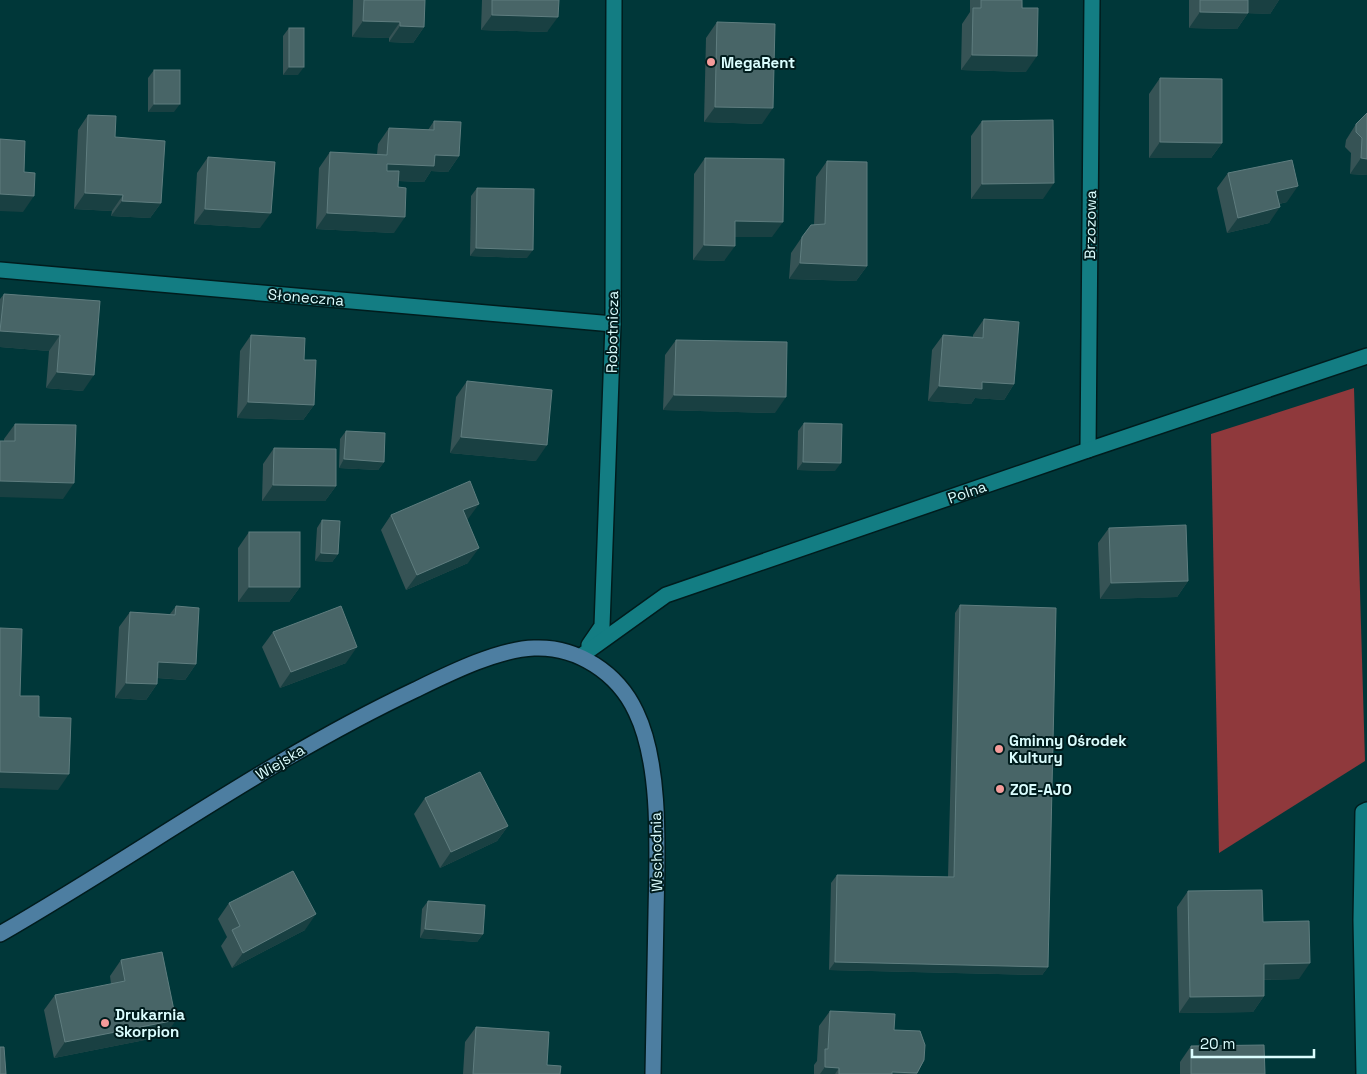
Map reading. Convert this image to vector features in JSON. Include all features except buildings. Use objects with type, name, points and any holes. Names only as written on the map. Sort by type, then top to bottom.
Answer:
[{"type":"street","name":"Robotnicza","points":[[581,656],[602,626],[613,324],[614,0]]},
{"type":"street","name":"Brzozowa","points":[[1088,450],[1092,0]]},
{"type":"street","name":"Słoneczna","points":[[0,270],[613,324]]},
{"type":"street","name":"Polna","points":[[581,656],[666,595],[1367,356]]},
{"type":"street","name":"Wiejska","points":[[0,934],[63,898],[273,766],[331,732],[408,693],[487,658],[502,654],[533,648],[566,651],[581,656]]},
{"type":"street","name":"Wschodnia","points":[[581,656],[594,664],[622,690],[637,713],[649,751],[654,787],[656,838],[653,1074]]},
{"type":"street","points":[[1364,1074],[1361,911],[1363,812],[1367,810]]},
{"type":"shaded area","points":[[1354,388],[1365,761],[1219,853],[1211,434]]},
{"type":"place","name":"MegaRent","points":[[711,62]]},
{"type":"place","name":"Gminny Ośrodek Kultury","points":[[999,749]]},
{"type":"place","name":"ZOE-AJO","points":[[1000,789]]},
{"type":"place","name":"Drukarnia Skorpion","points":[[105,1023]]}]
